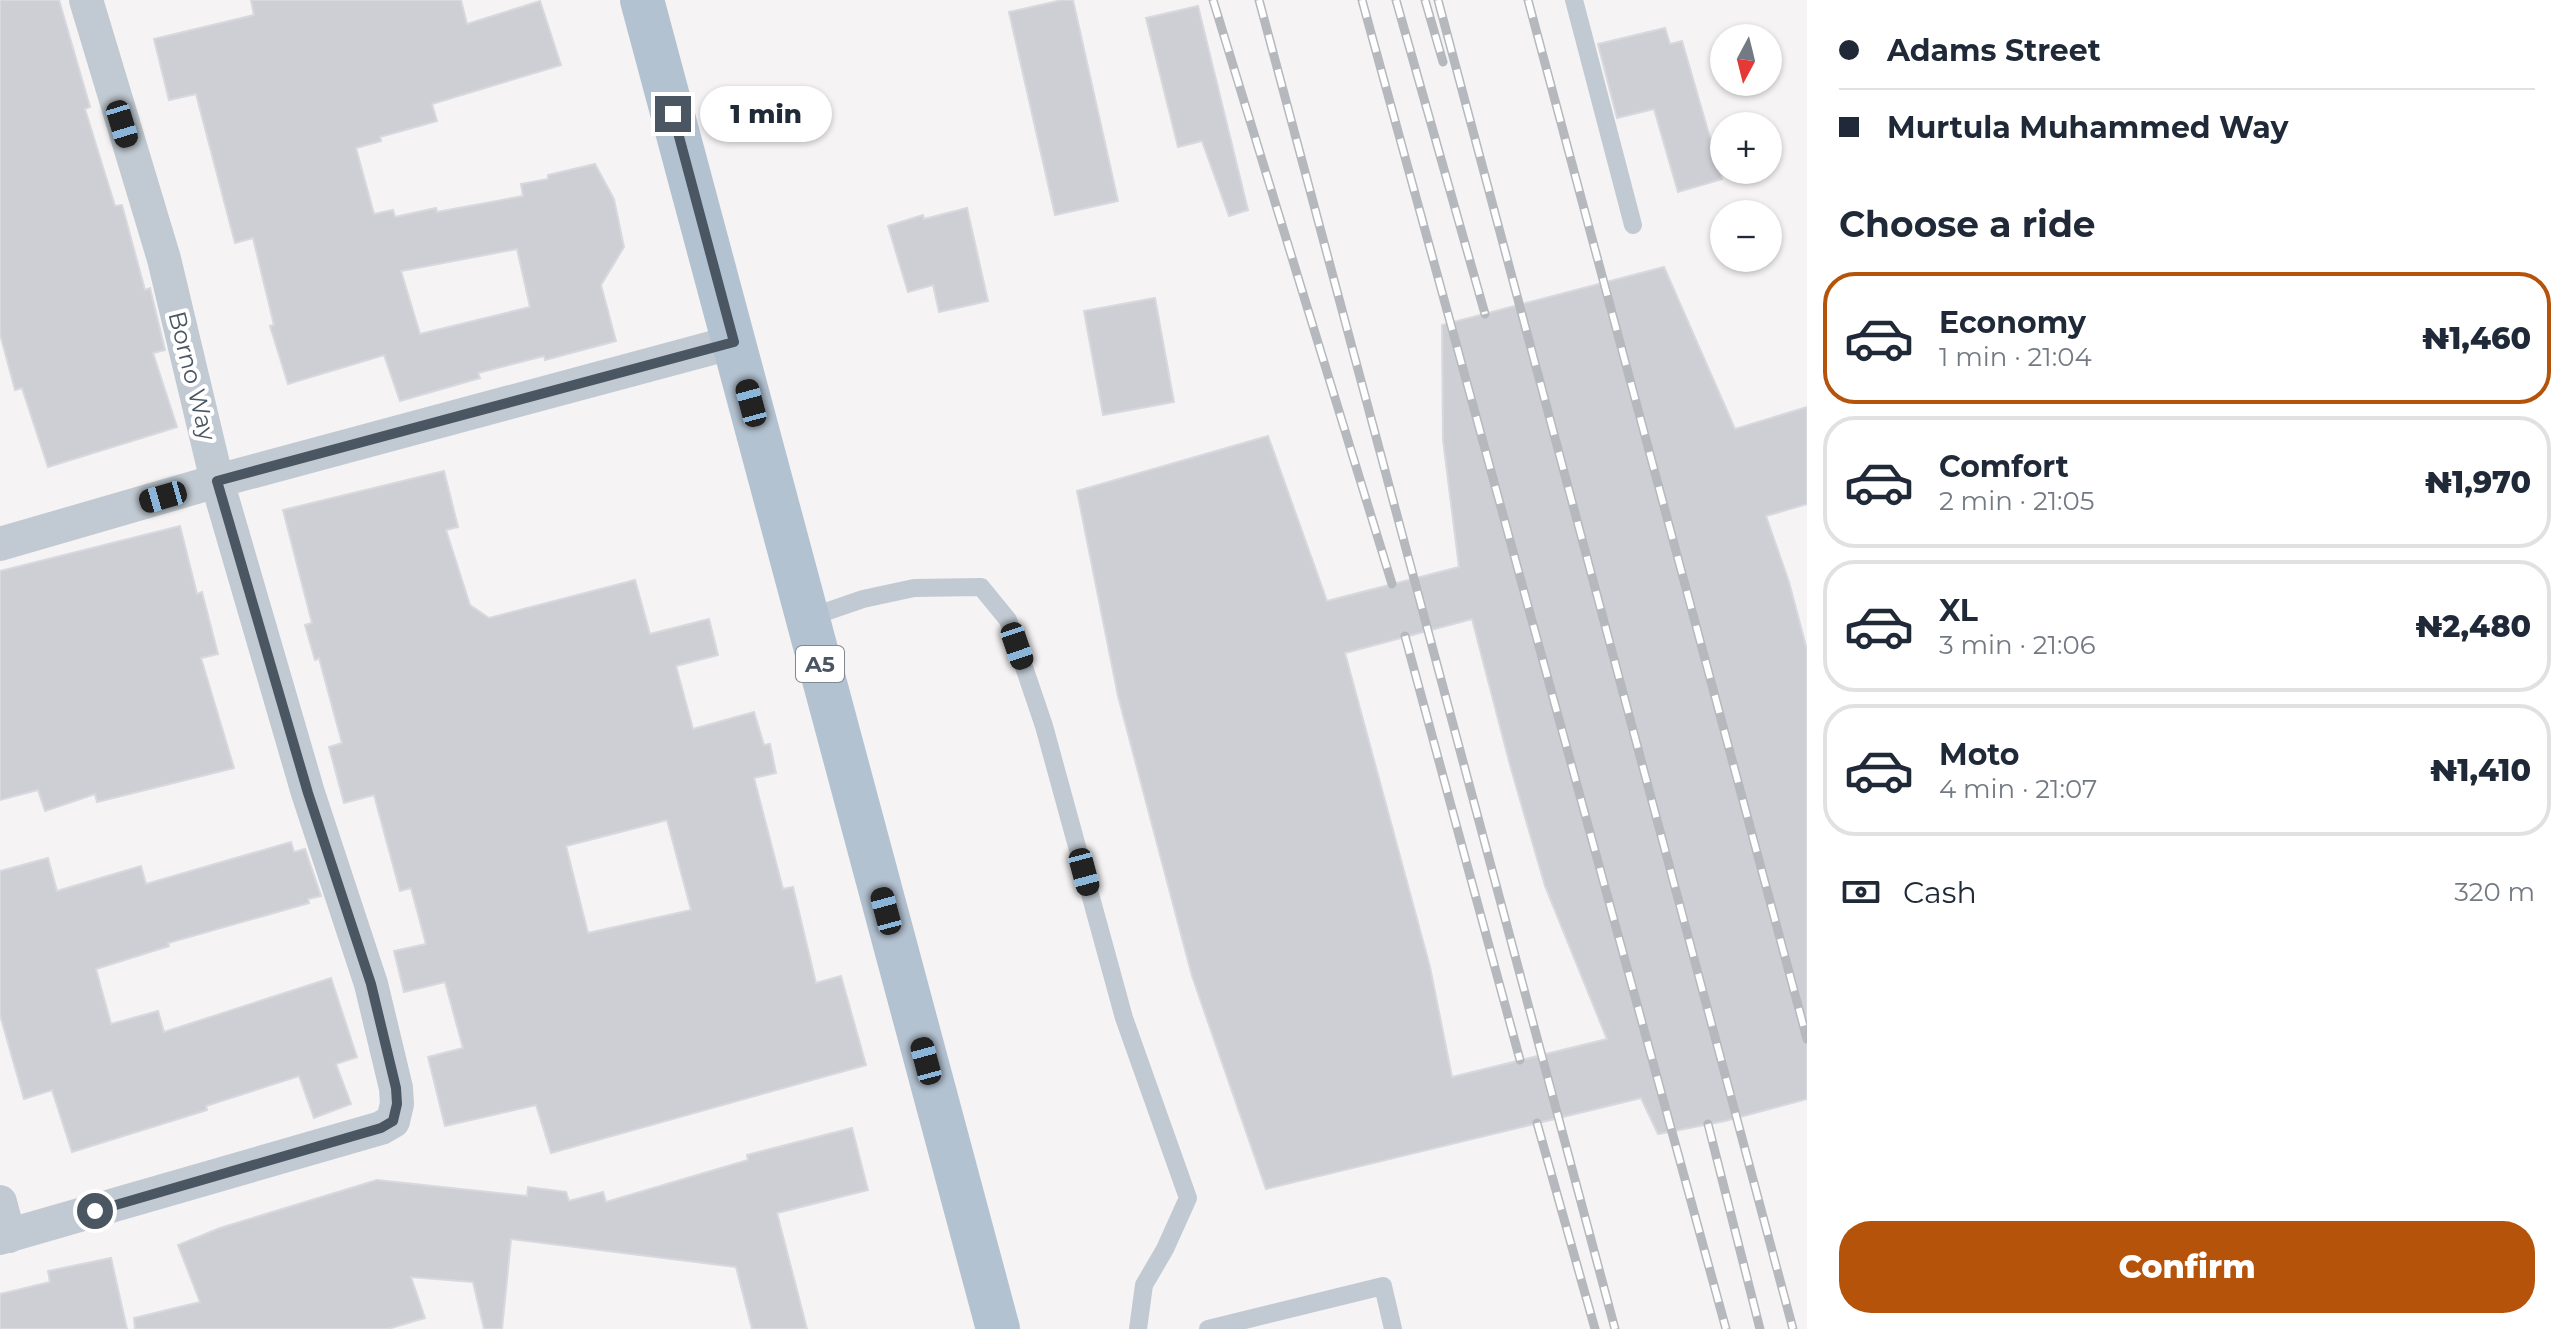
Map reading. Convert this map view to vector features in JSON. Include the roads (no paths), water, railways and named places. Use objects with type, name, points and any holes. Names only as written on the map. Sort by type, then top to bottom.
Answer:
[{"type":"main road","name":"A5","points":[[642,0],[998,1329]]},
{"type":"street","name":"Borno Way","points":[[4,1237],[381,1128],[393,1121],[397,1104],[396,1088],[371,984],[308,793],[217,481],[164,259],[86,0]]},
{"type":"street","points":[[0,544],[217,481],[734,342]]},
{"type":"street","points":[[0,1202],[4,1237]]},
{"type":"lane","points":[[1574,0],[1633,225]]},
{"type":"lane","points":[[808,618],[863,599],[914,588],[981,587],[1008,620],[1044,726],[1124,1018],[1188,1198],[1165,1249],[1144,1285],[1138,1329]]},
{"type":"lane","points":[[1208,1329],[1383,1286],[1393,1329]]},
{"type":"railway","points":[[1213,0],[1392,584]]},
{"type":"railway","points":[[1259,0],[1615,1329]]},
{"type":"railway","points":[[1362,0],[1726,1329]]},
{"type":"railway","points":[[1396,0],[1485,314]]},
{"type":"railway","points":[[1425,0],[1443,62]]},
{"type":"railway","points":[[1438,0],[1793,1329]]},
{"type":"railway","points":[[1528,0],[1807,1039]]},
{"type":"railway","points":[[1405,636],[1520,1060]]},
{"type":"railway","points":[[1537,1123],[1595,1329]]},
{"type":"railway","points":[[1708,1124],[1760,1329]]}]
